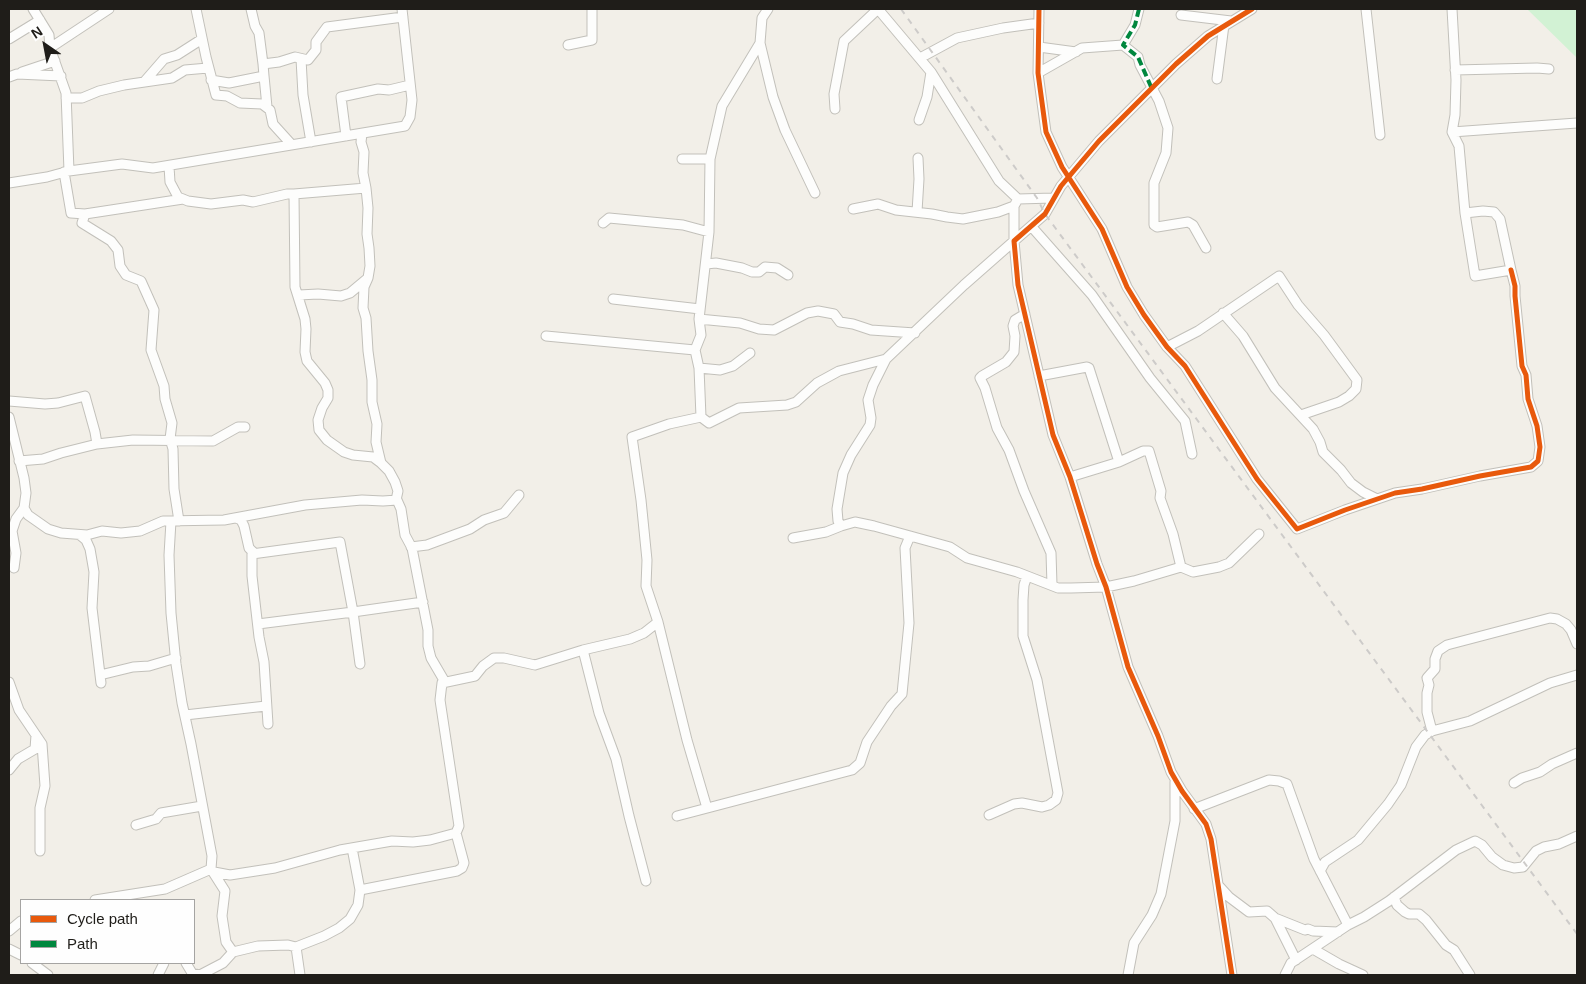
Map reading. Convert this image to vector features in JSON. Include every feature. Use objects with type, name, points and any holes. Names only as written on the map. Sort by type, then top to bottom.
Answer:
[{"type":"street","points":[[33,9],[49,35],[50,48],[61,76],[66,98],[67,171],[71,213],[85,214],[183,199]]},
{"type":"street","points":[[50,48],[109,9]]},
{"type":"street","points":[[196,9],[208,68],[216,95],[226,96],[240,103],[262,104],[267,107],[270,110],[273,124],[292,146]]},
{"type":"street","points":[[251,9],[255,26],[259,33],[267,107]]},
{"type":"street","points":[[568,45],[592,40],[592,9]]},
{"type":"street","points":[[768,9],[762,18],[760,43],[773,97],[785,130],[815,193]]},
{"type":"street","points":[[835,109],[834,94],[844,41],[878,9],[931,72],[999,181],[1016,203],[1014,241],[1016,272],[1053,435],[1070,477],[1106,587],[1128,667],[1175,780],[1206,824],[1211,839],[1232,975]]},
{"type":"street","points":[[1038,9],[1038,73],[1046,132],[1062,167],[1102,228],[1127,287],[1144,314],[1168,347],[1185,366],[1257,479],[1297,529],[1395,493],[1531,467],[1538,461],[1540,447],[1538,426],[1528,399],[1526,376],[1522,366],[1515,296],[1516,286],[1510,270],[1500,219],[1494,212],[1465,213]]},
{"type":"street","points":[[1123,44],[1135,25],[1139,9]]},
{"type":"street","points":[[841,526],[838,521],[837,509],[842,473],[870,425],[871,418],[868,400],[873,385],[886,360],[964,285],[1038,218],[1045,214],[1053,198],[1068,177],[1119,120],[1190,51],[1228,23],[1252,9]]},
{"type":"street","points":[[1366,9],[1380,135]]},
{"type":"street","points":[[1452,9],[1455,70],[1455,115],[1452,132],[1460,146],[1465,213],[1476,276],[1510,270]]},
{"type":"street","points":[[9,183],[67,171],[122,164],[153,168],[292,146],[405,126],[410,117],[412,100],[402,13],[327,27],[316,42],[316,50],[308,60],[295,57],[263,64]]},
{"type":"street","points":[[1181,15],[1228,23]]},
{"type":"street","points":[[9,39],[40,20]]},
{"type":"street","points":[[920,58],[957,38],[1003,28],[1039,23]]},
{"type":"street","points":[[1217,79],[1228,23]]},
{"type":"street","points":[[144,82],[164,59],[177,55],[202,39]]},
{"type":"street","points":[[701,417],[699,368],[695,350],[701,335],[699,319],[709,232],[710,159],[722,106],[760,43]]},
{"type":"street","points":[[1038,73],[1082,48],[1123,44],[1138,57],[1159,101],[1168,128],[1166,153],[1154,183],[1154,225],[1157,227],[1188,222],[1193,225],[1206,248]]},
{"type":"street","points":[[1039,47],[1076,52]]},
{"type":"street","points":[[300,59],[310,142]]},
{"type":"street","points":[[13,76],[56,61]]},
{"type":"street","points":[[66,98],[82,98],[99,91],[172,78],[184,70],[208,68]]},
{"type":"street","points":[[1455,70],[1549,69]]},
{"type":"street","points":[[919,120],[927,97],[931,72]]},
{"type":"street","points":[[13,76],[61,76]]},
{"type":"street","points":[[211,80],[229,83],[264,76]]},
{"type":"street","points":[[346,136],[341,96],[378,89],[389,90],[410,85]]},
{"type":"street","points":[[1452,132],[1577,123]]},
{"type":"street","points":[[362,134],[369,248],[368,278],[364,287],[363,308],[366,318],[372,380],[372,402],[378,424],[376,442],[382,463]]},
{"type":"street","points":[[917,212],[918,158]]},
{"type":"street","points":[[682,159],[710,159]]},
{"type":"street","points":[[169,166],[170,182],[178,196],[195,203],[211,204],[243,200],[253,202],[287,194],[366,188]]},
{"type":"street","points":[[294,194],[295,287],[299,295],[306,329],[305,352],[312,369],[326,383],[328,390],[328,398],[318,420],[319,430],[327,440],[344,452],[373,457],[382,463],[389,472],[398,491],[396,500],[401,509],[405,535],[411,547],[423,602],[431,658],[445,682]]},
{"type":"street","points":[[853,209],[878,204],[896,210],[963,218],[998,212],[1016,203],[1053,198]]},
{"type":"street","points":[[85,214],[82,223],[112,241],[118,250],[120,266],[126,275],[141,281],[154,310],[151,350],[164,386],[165,399],[170,410],[172,423],[170,439],[173,449],[175,521],[169,555],[171,613],[176,658],[212,856],[212,871],[224,891],[222,916],[226,942],[233,952]]},
{"type":"street","points":[[603,223],[609,218],[684,225],[709,232]]},
{"type":"street","points":[[1031,226],[1092,295],[1150,378],[1185,421],[1192,454]]},
{"type":"street","points":[[706,264],[716,263],[752,272],[759,272],[765,268],[777,268],[788,275]]},
{"type":"street","points":[[1168,347],[1198,331],[1279,276],[1298,305],[1324,335],[1357,380],[1356,389],[1350,396],[1339,402],[1301,415]]},
{"type":"street","points":[[299,295],[340,296],[350,293],[368,278]]},
{"type":"street","points":[[613,299],[700,310]]},
{"type":"street","points":[[699,319],[740,323],[759,329],[774,330],[807,312],[818,311],[834,314],[840,322],[871,330],[915,333]]},
{"type":"street","points":[[1223,313],[1243,336],[1275,388],[1313,429],[1323,452],[1351,483],[1377,500]]},
{"type":"street","points":[[1025,314],[1015,320],[1013,326],[1015,336],[1014,352],[1006,362],[980,378],[985,388],[997,428],[1009,450],[1024,491],[1051,553],[1052,585]]},
{"type":"street","points":[[546,336],[695,350]]},
{"type":"street","points":[[699,368],[720,370],[733,366],[750,353]]},
{"type":"street","points":[[707,808],[686,740],[658,622],[646,586],[647,560],[632,437],[669,424],[701,417],[709,422],[740,408],[787,405],[796,402],[817,383],[839,370],[886,360]]},
{"type":"street","points":[[1039,376],[1089,368],[1119,462]]},
{"type":"street","points":[[9,401],[45,404],[58,403],[85,396],[97,444]]},
{"type":"street","points":[[9,417],[25,485],[24,508],[28,515],[48,528],[61,533],[87,535],[102,532],[121,533],[140,531],[163,521],[224,520],[304,505],[362,500],[396,500]]},
{"type":"street","points":[[19,461],[43,459],[97,444],[133,440],[213,441],[238,427],[245,428]]},
{"type":"street","points":[[1070,477],[1119,462],[1149,450],[1161,491],[1160,498],[1173,534],[1181,567]]},
{"type":"street","points":[[411,547],[427,544],[470,529],[484,520],[504,513],[519,495]]},
{"type":"street","points":[[14,568],[16,553],[12,531],[16,519],[24,508]]},
{"type":"street","points":[[236,518],[241,520],[249,548],[254,553]]},
{"type":"street","points":[[793,538],[826,532],[855,522],[950,548],[967,558],[1027,576],[1058,588],[1106,587],[1181,567],[1194,572],[1219,567],[1229,563],[1259,534]]},
{"type":"street","points":[[80,535],[86,540],[90,550],[94,572],[92,608],[100,679],[133,667],[150,666],[176,658]]},
{"type":"street","points":[[676,816],[852,770],[860,763],[867,742],[891,706],[902,694],[909,624],[905,548],[910,536]]},
{"type":"street","points":[[254,553],[340,542],[353,612],[360,664]]},
{"type":"street","points":[[254,553],[252,554],[252,576],[264,662],[268,724]]},
{"type":"street","points":[[988,815],[1014,804],[1022,803],[1042,807],[1049,805],[1056,800],[1058,793],[1037,680],[1023,636],[1024,585],[1027,576]]},
{"type":"street","points":[[258,624],[423,602]]},
{"type":"street","points":[[1432,731],[1427,712],[1429,685],[1427,678],[1435,669],[1435,658],[1438,651],[1447,646],[1550,618],[1557,619],[1566,624],[1577,644]]},
{"type":"street","points":[[360,890],[457,871],[462,868],[464,863],[456,833],[459,826],[440,700],[442,683],[475,676],[483,666],[494,658],[535,664],[630,639],[644,633],[658,622]]},
{"type":"street","points":[[583,650],[599,713],[616,759],[628,816],[646,880]]},
{"type":"street","points":[[1320,871],[1325,862],[1358,840],[1388,804],[1401,785],[1416,748],[1425,736],[1432,731],[1470,720],[1550,683],[1577,675]]},
{"type":"street","points":[[9,682],[19,710],[42,744],[45,786],[40,808],[40,852]]},
{"type":"street","points":[[185,715],[266,706]]},
{"type":"street","points":[[9,770],[18,759],[35,749],[36,735]]},
{"type":"street","points":[[1514,783],[1577,753]]},
{"type":"street","points":[[1128,975],[1134,943],[1152,915],[1161,894],[1175,821],[1175,780]]},
{"type":"street","points":[[1194,809],[1269,780],[1279,780],[1287,784],[1314,859],[1348,925]]},
{"type":"street","points":[[136,824],[156,819],[161,813],[202,806]]},
{"type":"street","points":[[101,899],[165,889],[212,871],[230,875],[275,868],[352,848],[392,841],[413,842],[430,840],[456,833]]},
{"type":"street","points":[[1285,975],[1291,963],[1394,897],[1435,864],[1456,850],[1475,841],[1482,845],[1492,857],[1503,865],[1514,868],[1523,867],[1536,851],[1577,836]]},
{"type":"street","points":[[187,964],[192,973],[200,975],[223,963],[233,952],[258,946],[296,947],[324,936],[338,928],[350,919],[358,905],[360,890],[352,848]]},
{"type":"street","points":[[1219,886],[1229,897],[1249,912],[1267,911],[1275,918],[1289,942],[1296,960]]},
{"type":"street","points":[[1394,897],[1397,905],[1405,912],[1419,914],[1426,920],[1446,945],[1454,950],[1470,975]]},
{"type":"street","points":[[1275,918],[1305,930],[1338,932]]},
{"type":"street","points":[[9,931],[20,922]]},
{"type":"street","points":[[296,947],[300,975]]},
{"type":"street","points":[[1313,949],[1363,975]]},
{"type":"street","points":[[33,964],[48,975]]},
{"type":"green space","points":[[1527,9],[1577,9],[1577,58]]},
{"type":"railway","points":[[901,9],[1037,198],[1045,214],[1577,934]]},
{"type":"marked path","points":[[1139,9],[1135,25],[1123,45],[1138,57],[1152,89]]},
{"type":"cycle path","points":[[1039,9],[1038,73],[1046,132],[1062,167],[1102,229],[1127,287],[1144,315],[1167,347],[1185,366],[1257,479],[1297,529],[1395,493],[1531,467],[1538,461],[1540,447],[1537,426],[1528,399],[1526,375],[1522,366],[1515,286],[1511,270]]},
{"type":"cycle path","points":[[1232,975],[1211,839],[1206,824],[1171,772],[1158,736],[1128,667],[1106,587],[1070,477],[1053,435],[1018,285],[1014,241],[1045,214],[1061,186],[1099,141],[1176,64],[1208,36],[1252,9]]}]
